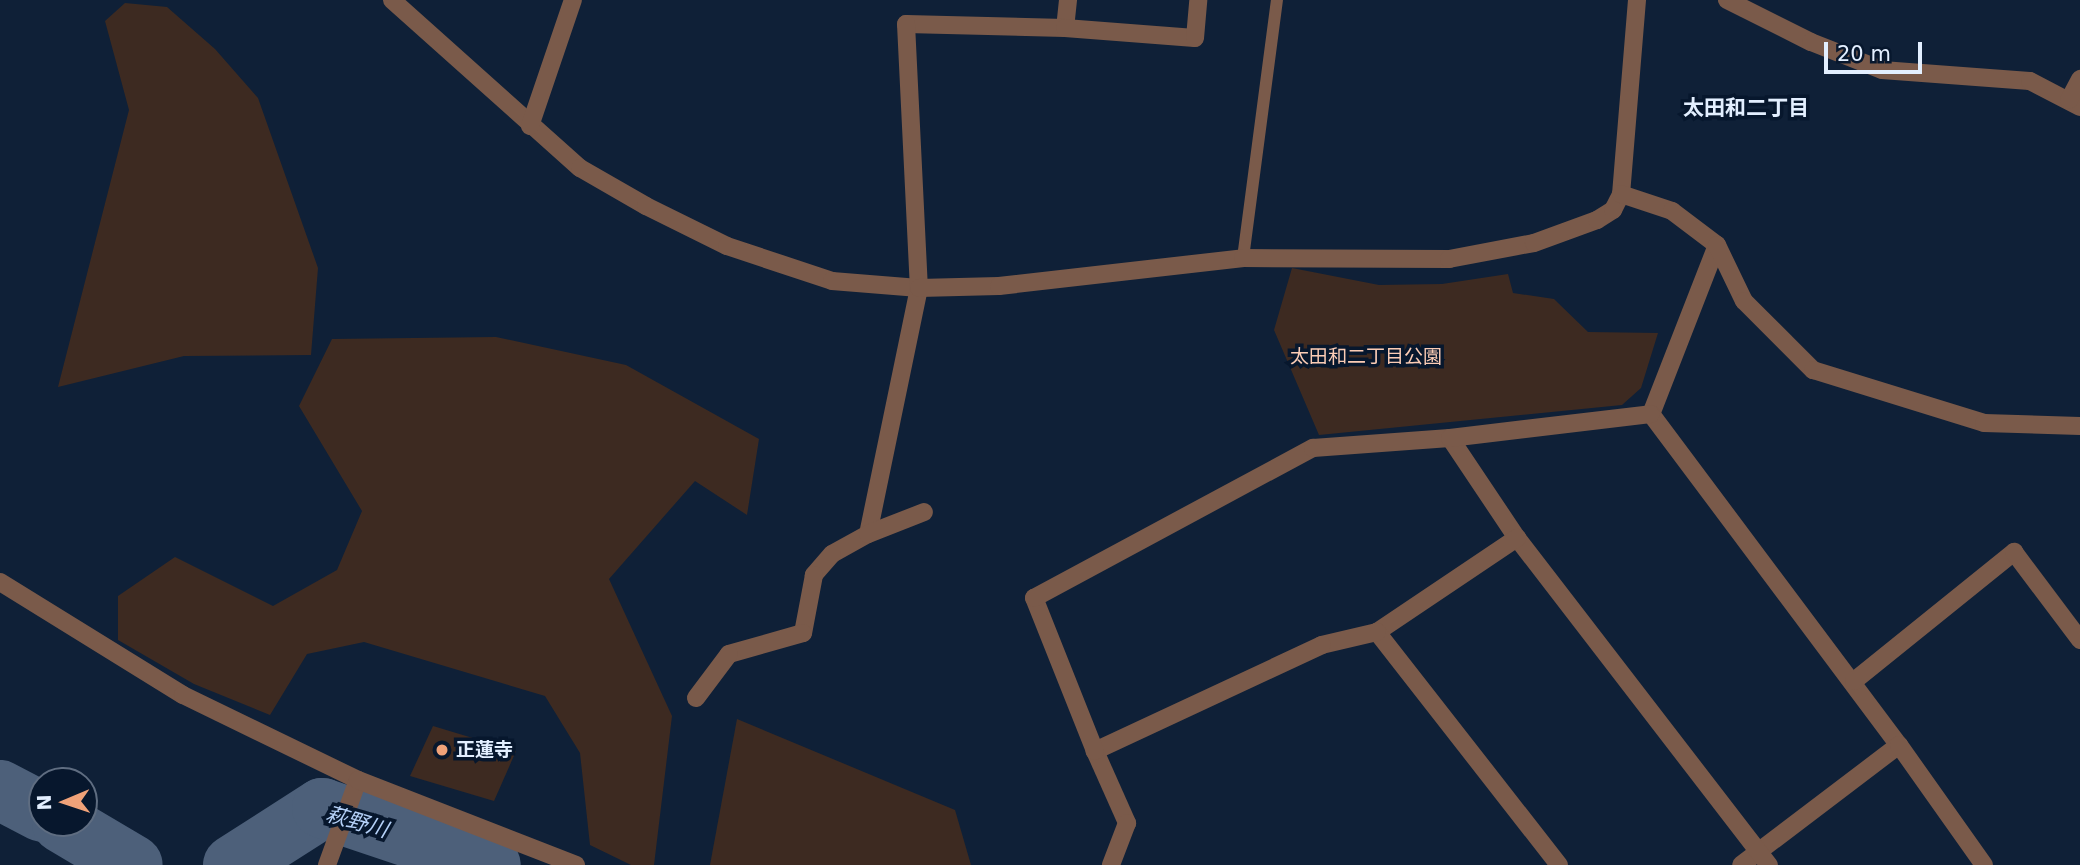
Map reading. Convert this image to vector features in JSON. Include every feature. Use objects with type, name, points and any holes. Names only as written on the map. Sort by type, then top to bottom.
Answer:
[{"type":"street","points":[[392,0],[580,168],[727,246],[832,281],[919,288],[999,286],[1243,258],[1449,259],[1534,243],[1597,220],[1613,210],[1621,194],[1637,0]]},
{"type":"street","points":[[530,126],[573,0]]},
{"type":"street","points":[[1065,28],[1068,0]]},
{"type":"street","points":[[868,534],[919,288],[906,24],[1065,28],[1195,38],[1198,0]]},
{"type":"street","points":[[1727,0],[1811,42],[1882,70],[2030,81],[2075,103],[2080,79]]},
{"type":"street","points":[[1621,194],[1672,211],[1717,245],[1744,302],[1813,370],[1984,423],[2080,426]]},
{"type":"street","points":[[1651,414],[1717,245]]},
{"type":"street","points":[[1111,865],[1127,823],[1034,598],[1313,448],[1450,438],[1651,414]]},
{"type":"street","points":[[1651,414],[1853,681],[1984,865]]},
{"type":"street","points":[[1450,438],[1517,538],[1764,858]]},
{"type":"street","points":[[696,698],[729,654],[803,633],[814,575],[832,554],[868,534],[925,512]]},
{"type":"street","points":[[1095,751],[1322,645],[1377,632],[1517,538]]},
{"type":"street","points":[[1853,681],[2014,552],[2080,640]]},
{"type":"street","points":[[0,582],[183,695],[358,780],[576,865]]},
{"type":"street","points":[[1377,632],[1559,865]]},
{"type":"street","points":[[1741,865],[1764,858],[1899,745]]},
{"type":"street","points":[[327,865],[358,780]]},
{"type":"lane","points":[[1243,258],[1277,0]]},
{"type":"green space","points":[[125,3],[167,7],[215,49],[258,98],[318,268],[311,355],[184,356],[58,387],[129,110],[105,21]]},
{"type":"green space","name":"太田和二丁目公園","points":[[1292,268],[1379,285],[1442,284],[1508,274],[1513,293],[1554,299],[1588,332],[1658,333],[1641,388],[1622,405],[1319,435],[1274,330]]},
{"type":"green space","points":[[496,337],[626,365],[759,439],[747,515],[695,481],[609,579],[672,716],[654,865],[631,865],[590,845],[580,753],[545,696],[364,642],[307,654],[270,715],[194,684],[118,640],[118,596],[175,557],[273,606],[337,570],[362,511],[299,406],[332,339]]},
{"type":"green space","points":[[737,719],[955,810],[971,865],[710,865]]},
{"type":"green space","points":[[433,726],[516,751],[494,801],[410,776]]},
{"type":"waterway","name":"萩野川","points":[[0,790],[28,805]]},
{"type":"waterway","name":"萩野川","points":[[233,865],[322,808],[491,865]]},
{"type":"waterway","name":"萩野川","points":[[86,837],[133,865]]},
{"type":"place","name":"正蓮寺","points":[[442,750]]},
{"type":"district","name":"太田和二丁目","points":[[1746,108]]}]
